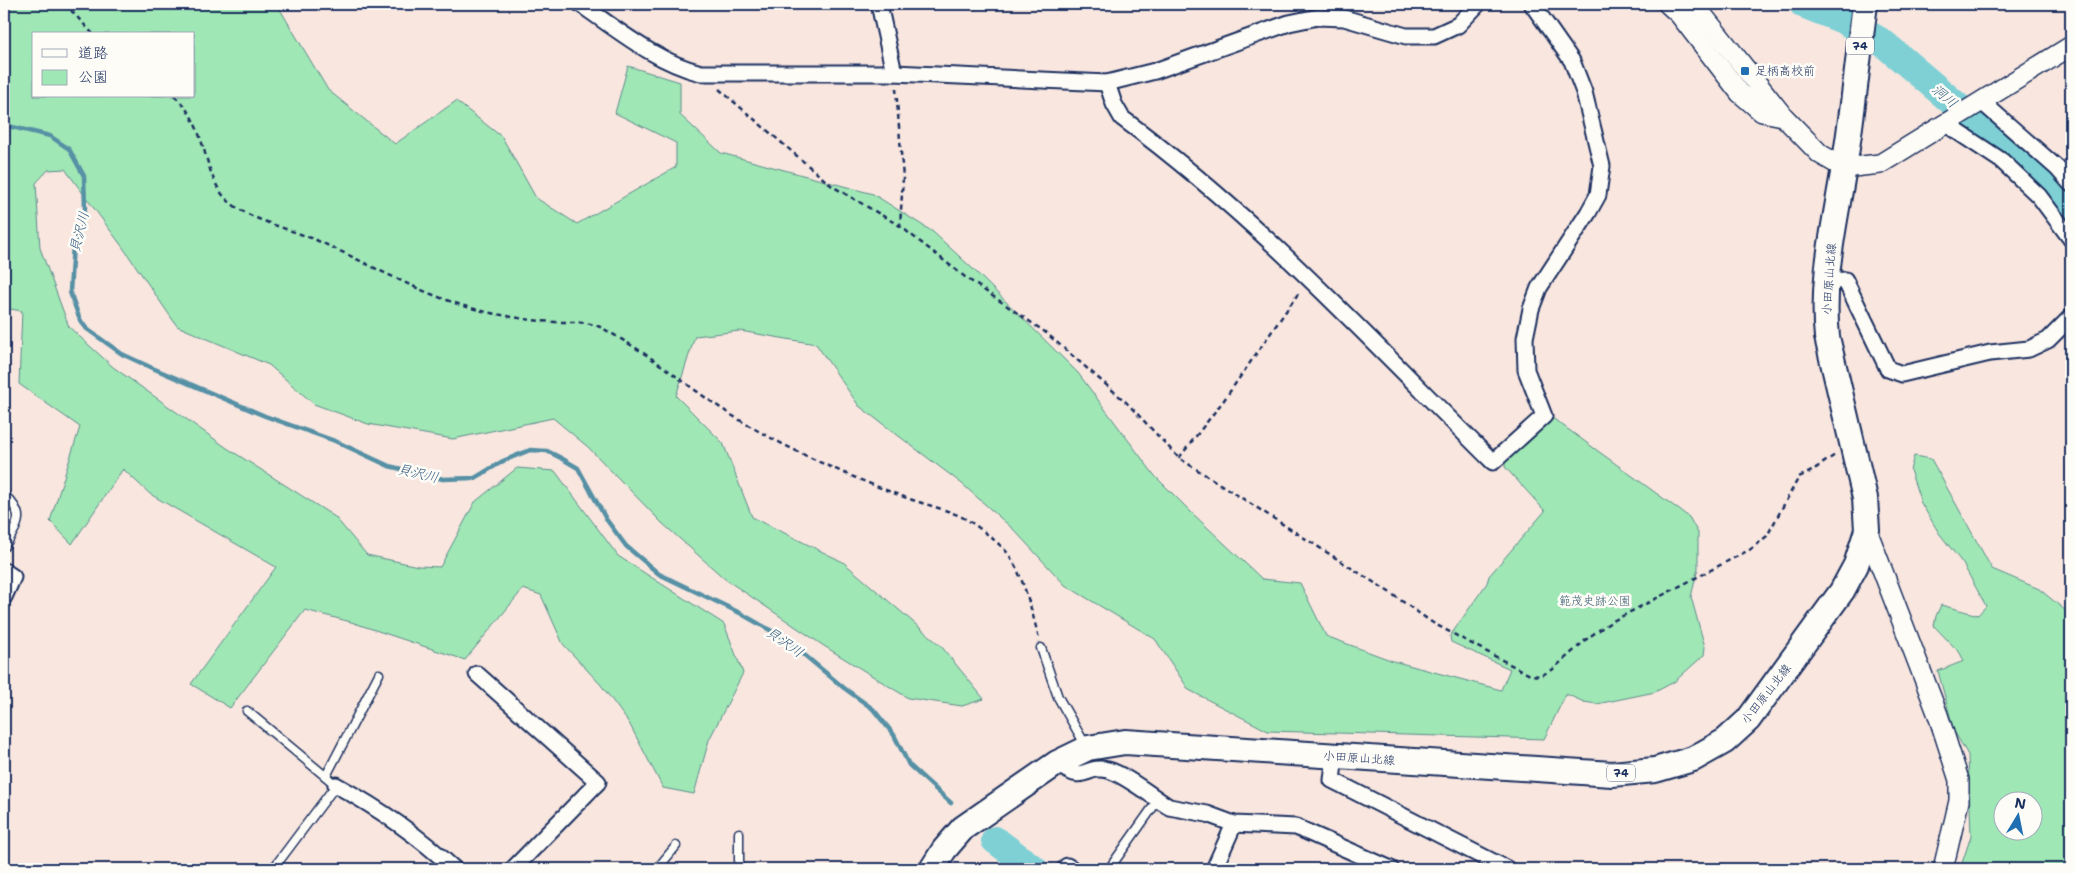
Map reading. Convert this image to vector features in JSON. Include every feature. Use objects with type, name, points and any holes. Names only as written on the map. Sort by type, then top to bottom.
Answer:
[{"type":"main road","name":"小田原山北線","points":[[932,869],[944,850],[963,828],[1057,763],[1088,748],[1124,742],[1612,774],[1655,770],[1693,759],[1725,741],[1748,720],[1842,591],[1856,565],[1867,530],[1864,498],[1827,337],[1825,314],[1826,282],[1834,218],[1844,168],[1865,4]]},
{"type":"street","points":[[580,4],[643,47],[682,68],[701,73],[894,73],[1107,82],[1155,71],[1289,23],[1318,17],[1344,18],[1406,36],[1434,36],[1458,25],[1478,4]]},
{"type":"street","points":[[879,4],[894,73]]},
{"type":"street","points":[[1107,82],[1114,104],[1122,118],[1206,184],[1308,279],[1493,462],[1544,416],[1526,370],[1525,338],[1530,309],[1539,288],[1588,214],[1598,195],[1602,166],[1584,92],[1572,61],[1532,4]]},
{"type":"street","points":[[1668,4],[1679,14],[1740,93],[1762,112],[1782,116]]},
{"type":"street","points":[[1694,4],[1782,116],[1820,154],[1844,168],[1880,164],[2071,46]]},
{"type":"street","points":[[1981,102],[2057,168],[2071,184]]},
{"type":"street","points":[[1947,124],[2002,161],[2039,196],[2071,239]]},
{"type":"street","points":[[1826,282],[1845,280],[1888,369],[1902,374],[1990,353],[2028,349],[2048,340],[2071,317]]},
{"type":"street","points":[[1867,530],[1938,715],[1959,780],[1959,801],[1943,869]]},
{"type":"street","points":[[4,571],[13,577],[4,597]]},
{"type":"street","points":[[477,674],[598,782],[513,869]]},
{"type":"street","points":[[1335,756],[1332,780],[1507,869]]},
{"type":"street","points":[[1057,763],[1070,773],[1078,775],[1107,770],[1178,810],[1207,814],[1234,824],[1296,827],[1391,869]]},
{"type":"street","points":[[331,780],[364,800],[417,837],[454,869]]},
{"type":"street","points":[[1214,869],[1234,824]]},
{"type":"street","points":[[1065,869],[1067,866],[1072,869]]},
{"type":"lane","points":[[4,495],[12,502],[19,514],[18,524],[4,546]]},
{"type":"lane","points":[[1041,648],[1058,697],[1088,748]]},
{"type":"lane","points":[[273,869],[331,780],[379,674]]},
{"type":"lane","points":[[247,711],[331,780]]},
{"type":"lane","points":[[1109,869],[1158,800]]},
{"type":"lane","points":[[739,833],[740,869]]},
{"type":"lane","points":[[657,869],[676,846]]},
{"type":"path","points":[[65,4],[91,32]]},
{"type":"path","points":[[701,73],[832,186],[900,226],[965,277],[1045,332],[1126,402],[1180,458],[1389,592],[1433,623],[1530,675],[1540,676],[1552,670],[1589,637],[1611,622],[1751,549],[1767,536],[1799,477],[1810,472],[1852,443]]},
{"type":"path","points":[[894,73],[902,178],[900,226]]},
{"type":"path","points":[[176,98],[192,114],[203,140],[217,186],[230,203],[257,219],[288,228],[438,297],[479,310],[517,318],[557,322],[576,320],[599,326],[650,356],[732,416],[780,443],[885,489],[963,517],[1006,550],[1020,577],[1041,648]]},
{"type":"path","points":[[1180,458],[1224,400],[1308,279]]},
{"type":"green space","name":"範茂史跡公園","points":[[4,4],[273,4],[281,11],[328,90],[395,144],[456,101],[502,137],[536,198],[577,224],[676,167],[676,143],[615,113],[628,66],[680,82],[680,115],[721,153],[873,194],[933,232],[1078,373],[1155,476],[1190,511],[1262,579],[1300,583],[1326,636],[1393,661],[1501,690],[1510,669],[1451,642],[1450,636],[1487,583],[1489,576],[1545,511],[1505,467],[1505,459],[1551,417],[1689,517],[1698,533],[1698,568],[1691,597],[1705,647],[1704,655],[1674,682],[1655,692],[1597,704],[1584,702],[1566,694],[1544,739],[1268,731],[1189,690],[1155,639],[1065,585],[1014,530],[961,483],[859,406],[816,344],[740,331],[695,336],[676,396],[723,443],[752,517],[843,562],[941,646],[984,699],[962,706],[908,698],[824,646],[725,579],[662,523],[588,447],[553,418],[453,439],[368,424],[314,404],[269,365],[177,326],[124,249],[65,169],[48,170],[36,183],[40,248],[69,327],[113,367],[227,448],[335,517],[367,555],[418,566],[440,567],[475,502],[517,468],[555,471],[618,556],[724,624],[743,673],[709,740],[694,794],[663,788],[629,723],[601,685],[563,644],[541,595],[523,589],[465,660],[351,622],[305,610],[230,708],[191,684],[276,567],[150,494],[123,469],[72,544],[50,521],[80,427],[19,384],[22,311],[4,308]]},
{"type":"green space","points":[[1914,456],[1931,459],[1992,569],[2039,589],[2071,615],[2071,869],[1960,869],[1971,836],[1968,755],[1954,731],[1938,671],[1964,661],[1960,653],[1934,626],[1941,605],[1978,615],[1986,606],[1963,564],[1939,533],[1921,503],[1910,470]]},
{"type":"waterway","name":"洞川","points":[[1803,4],[1843,20],[1883,43],[2047,182],[2071,211]]},
{"type":"waterway","name":"貝沢川","points":[[4,125],[50,136],[69,149],[84,176],[85,208],[82,226],[73,244],[70,292],[80,320],[87,329],[122,354],[150,367],[265,416],[335,441],[389,466],[443,479],[475,478],[503,461],[530,450],[547,451],[561,458],[578,468],[606,519],[626,546],[659,574],[740,613],[784,638],[844,688],[873,709],[894,735],[909,765],[951,803]]},
{"type":"waterway","name":"貝沢川","points":[[995,840],[1034,869]]},
{"type":"place","name":"足柄高校前","points":[[1745,71]]}]
